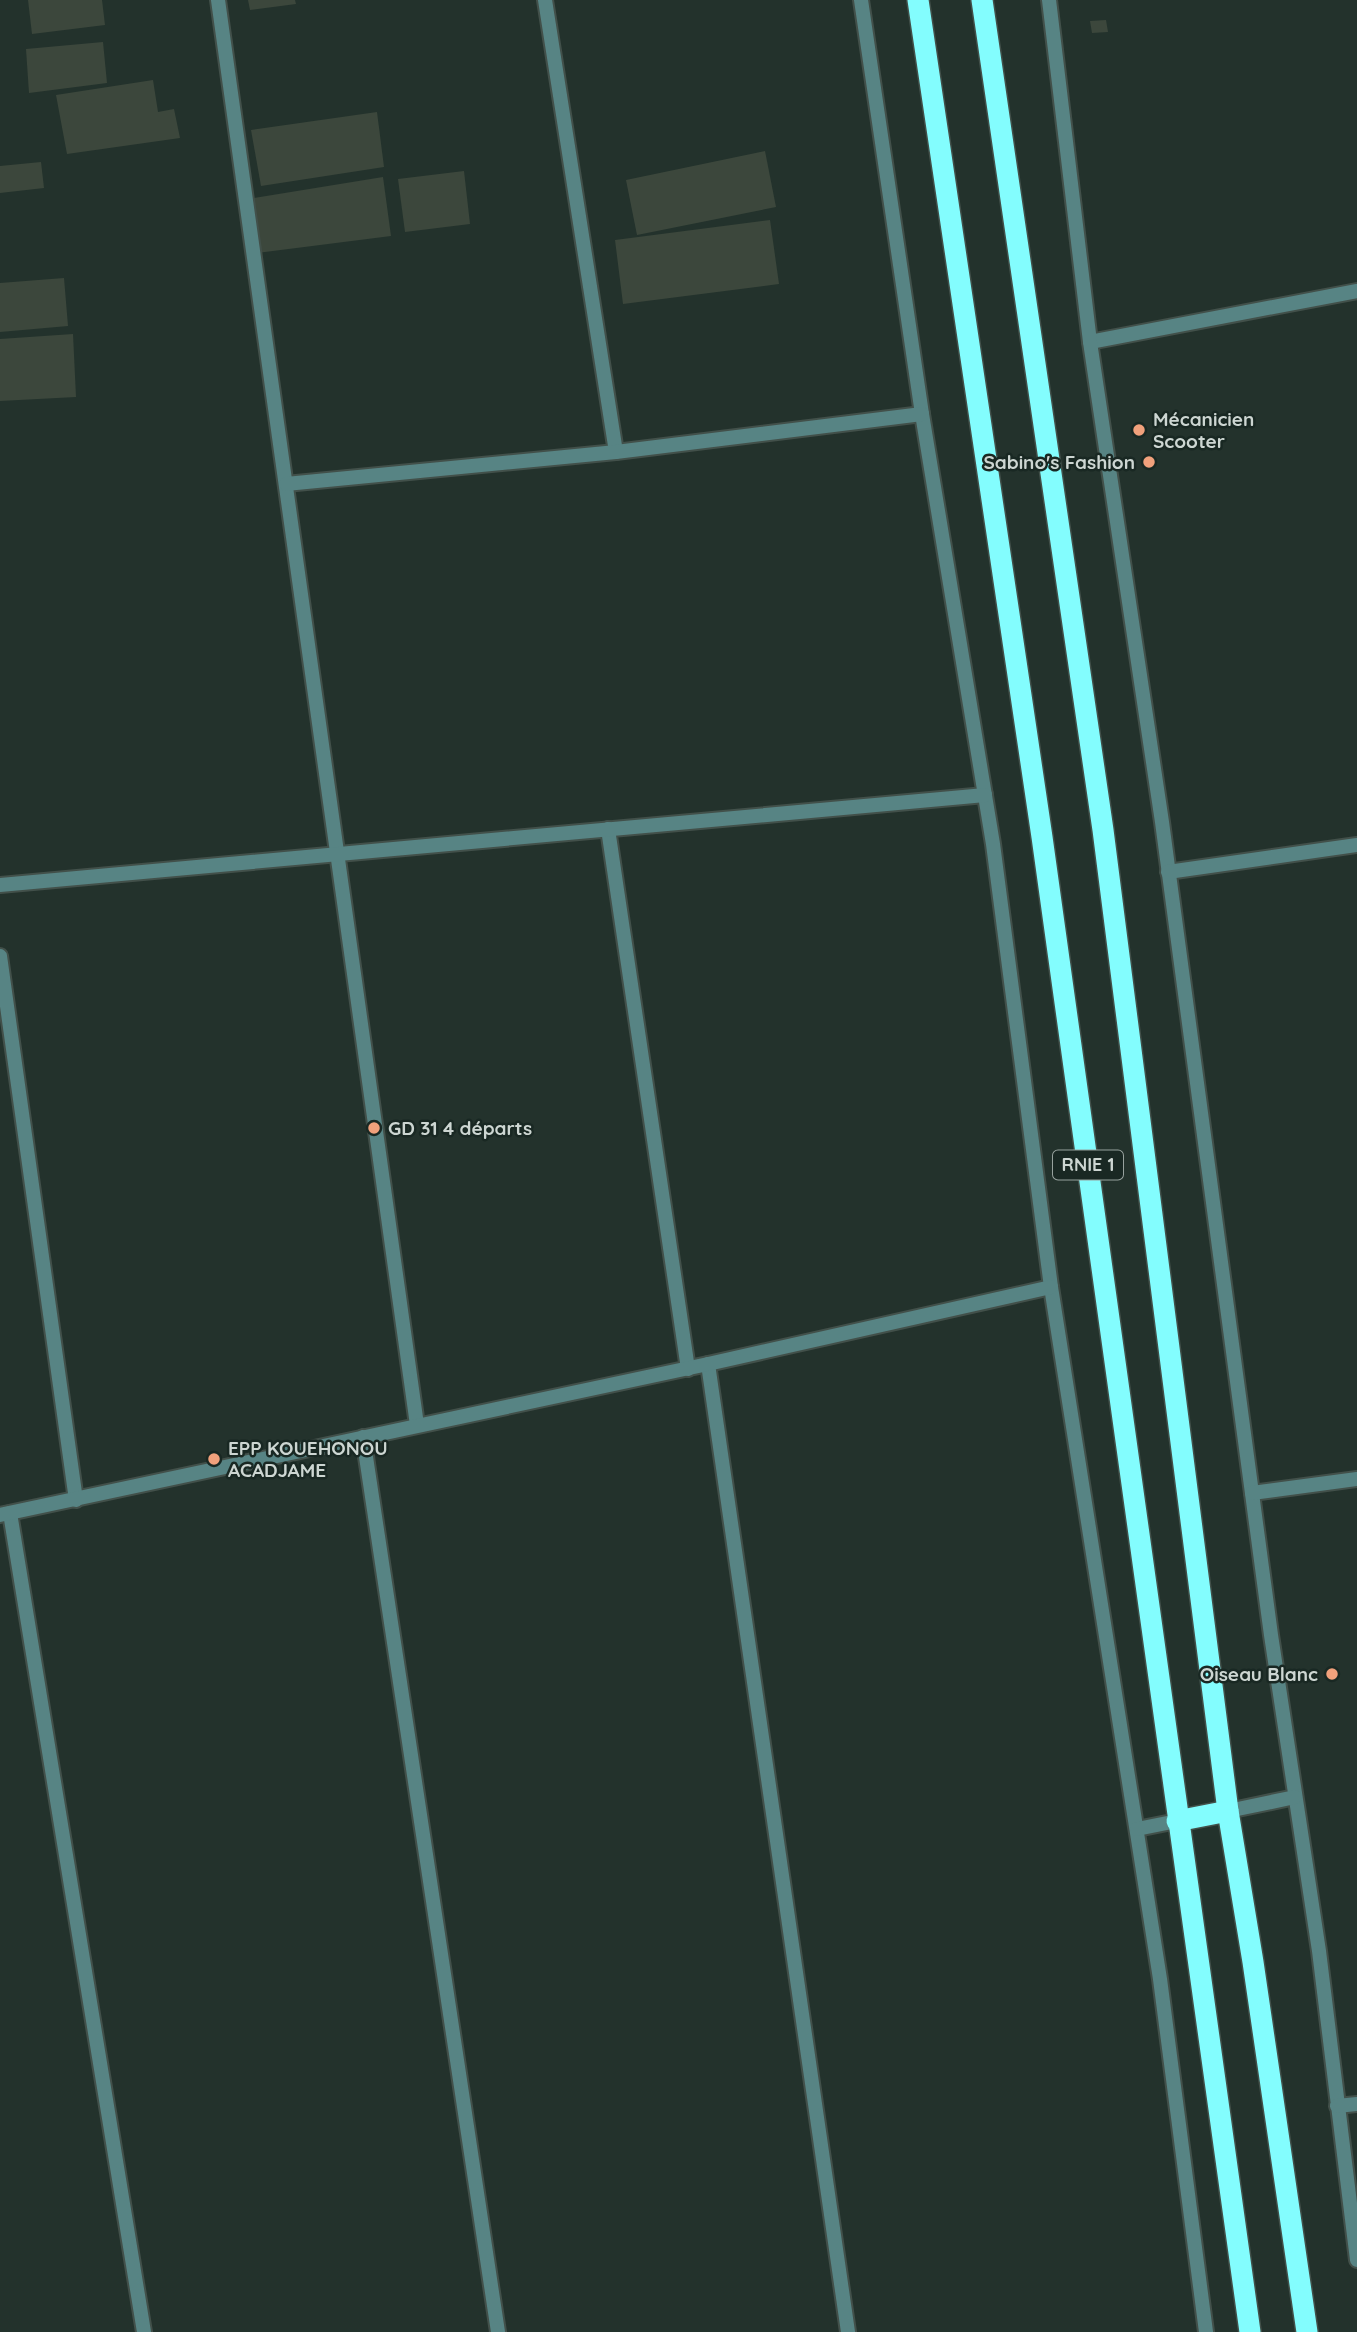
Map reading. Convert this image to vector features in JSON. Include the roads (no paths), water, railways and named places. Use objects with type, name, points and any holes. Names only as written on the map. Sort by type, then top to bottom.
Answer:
[{"type":"highway","name":"RNIE 1","points":[[918,0],[1042,837],[1250,2332]]},
{"type":"highway","name":"RNIE 1","points":[[982,0],[1103,830],[1228,1811],[1307,2332]]},
{"type":"highway","points":[[1178,1821],[1228,1811]]},
{"type":"street","points":[[218,0],[417,1425]]},
{"type":"street","points":[[545,0],[616,452]]},
{"type":"street","points":[[860,0],[922,414],[993,844],[1051,1287],[1160,1979],[1206,2332]]},
{"type":"street","points":[[1049,0],[1090,342],[1168,872],[1252,1493],[1319,1951],[1357,2260]]},
{"type":"street","points":[[1090,342],[1357,291]]},
{"type":"street","points":[[286,484],[616,452],[922,414]]},
{"type":"street","points":[[0,885],[985,794]]},
{"type":"street","points":[[608,829],[688,1369]]},
{"type":"street","points":[[1168,872],[1357,845]]},
{"type":"street","points":[[0,956],[76,1500]]},
{"type":"street","points":[[144,2332],[5,1514],[688,1369],[1051,1287]]},
{"type":"street","points":[[708,1364],[848,2332]]},
{"type":"street","points":[[363,1437],[498,2332]]},
{"type":"street","points":[[1252,1493],[1357,1479]]},
{"type":"street","points":[[1228,1811],[1295,1797]]},
{"type":"street","points":[[1137,1829],[1178,1821]]},
{"type":"street","points":[[1337,2106],[1357,2104]]},
{"type":"place","name":"Mécanicien Scooter","points":[[1139,430]]},
{"type":"place","name":"Sabino's Fashion","points":[[1149,462]]},
{"type":"place","name":"GD 31 4 départs","points":[[374,1128]]},
{"type":"place","name":"EPP KOUEHONOU ACADJAME","points":[[214,1459]]},
{"type":"place","name":"Oiseau Blanc","points":[[1332,1674]]}]
